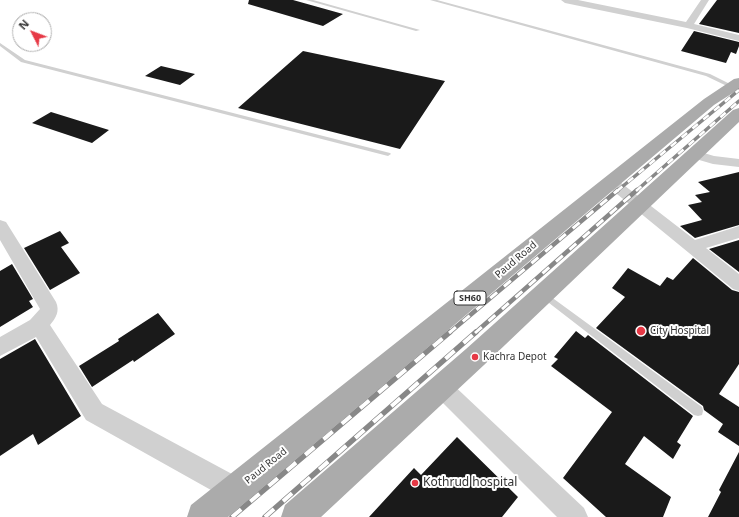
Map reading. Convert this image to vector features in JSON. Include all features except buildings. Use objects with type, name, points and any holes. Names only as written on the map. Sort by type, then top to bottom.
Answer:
[{"type":"main road","name":"Paud Road","points":[[203,517],[611,182],[735,84]]},
{"type":"main road","points":[[297,517],[475,357],[739,113]]},
{"type":"street","points":[[565,0],[584,2],[739,38]]},
{"type":"street","points":[[688,25],[705,0]]},
{"type":"street","points":[[694,154],[713,160],[739,163]]},
{"type":"street","points":[[611,182],[739,284]]},
{"type":"street","points":[[0,347],[39,324],[48,315],[49,308],[1,231]]},
{"type":"street","points":[[691,247],[739,232]]},
{"type":"street","points":[[39,324],[94,412],[236,490]]},
{"type":"street","points":[[441,387],[576,517]]},
{"type":"lane","points":[[308,0],[418,30]]},
{"type":"lane","points":[[432,0],[708,75],[735,84]]},
{"type":"lane","points":[[474,0],[479,0]]},
{"type":"lane","points":[[0,44],[23,61],[388,154]]},
{"type":"lane","points":[[542,294],[698,410]]},
{"type":"railway","points":[[617,191],[739,90]]},
{"type":"railway","points":[[636,191],[739,101]]},
{"type":"railway","points":[[449,333],[618,190]]},
{"type":"railway","points":[[475,333],[637,190]]},
{"type":"railway","points":[[232,517],[450,332]]},
{"type":"railway","points":[[265,517],[476,332]]},
{"type":"place","name":"City Hospital","points":[[641,331]]},
{"type":"place","name":"Kachra Depot","points":[[475,357]]},
{"type":"place","name":"Kothrud hospital","points":[[415,483]]}]
